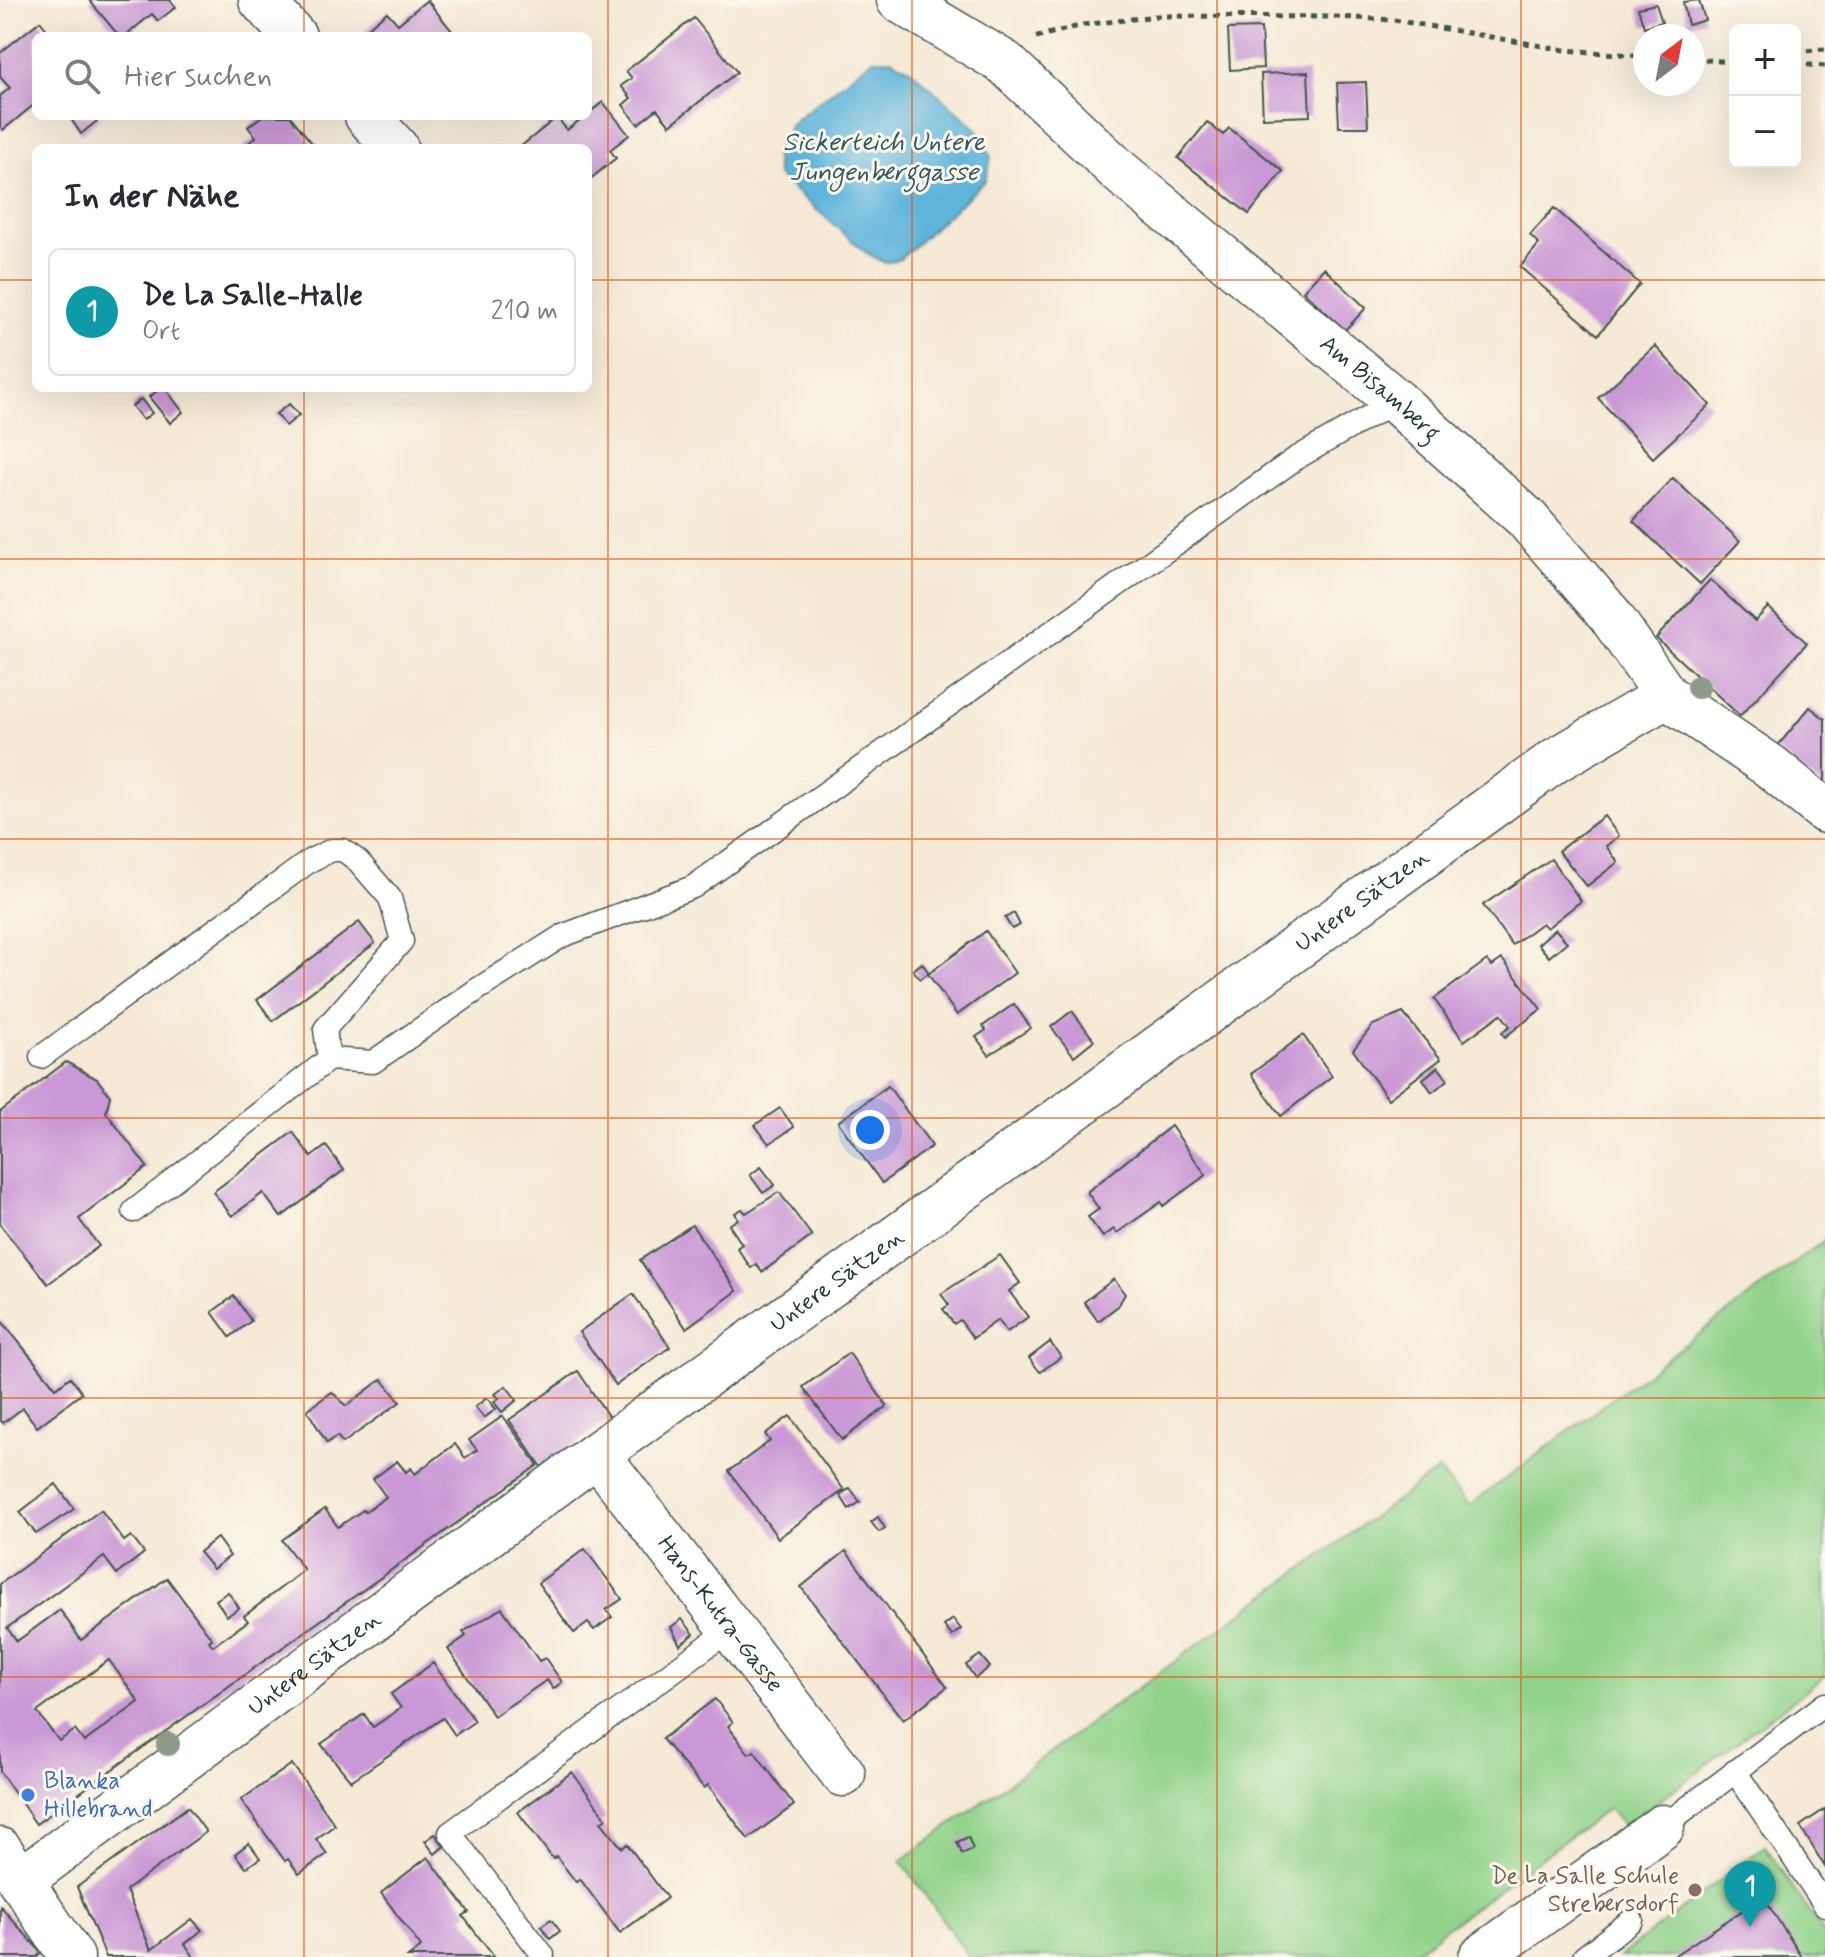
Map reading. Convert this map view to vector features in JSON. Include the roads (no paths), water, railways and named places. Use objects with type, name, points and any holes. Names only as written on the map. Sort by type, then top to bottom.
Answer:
[{"type":"street","points":[[261,0],[290,32]]},
{"type":"street","name":"Am Bisamberg","points":[[899,0],[1005,63],[1120,172],[1396,401],[1526,518],[1610,615],[1666,696],[1770,766],[1825,811]]},
{"type":"street","points":[[371,120],[392,144]]},
{"type":"street","name":"Untere Sätzen","points":[[10,1866],[597,1454],[1556,760],[1666,696]]},
{"type":"street","name":"Hans-Kutra-Gasse","points":[[597,1454],[843,1774]]},
{"type":"street","points":[[1481,1957],[1662,1827]]},
{"type":"street","points":[[10,1866],[72,1957]]},
{"type":"lane","points":[[134,1211],[329,1059],[373,1062],[478,989],[562,936],[693,887],[1295,459],[1396,401]]},
{"type":"lane","points":[[41,1057],[311,860],[332,850],[343,850],[358,861],[390,898],[402,941],[325,1029],[329,1059]]},
{"type":"lane","points":[[543,1955],[450,1833],[731,1629]]},
{"type":"lane","points":[[1662,1827],[1825,1704]]},
{"type":"lane","points":[[1735,1771],[1825,1905]]},
{"type":"lane","points":[[1584,1957],[1632,1920]]},
{"type":"water","name":"Sickerteich Untere Jungenberggasse","points":[[873,59],[891,59],[910,69],[979,131],[991,158],[985,181],[900,259],[885,263],[865,252],[777,175],[775,152],[793,122]]},
{"type":"place","name":"Blanka Hillebrand","points":[[28,1795]]},
{"type":"place","name":"De La Salle Schule Strebersdorf","points":[[1695,1890]]},
{"type":"place","name":"De La Salle-Halle","points":[[1750,1927]]}]
